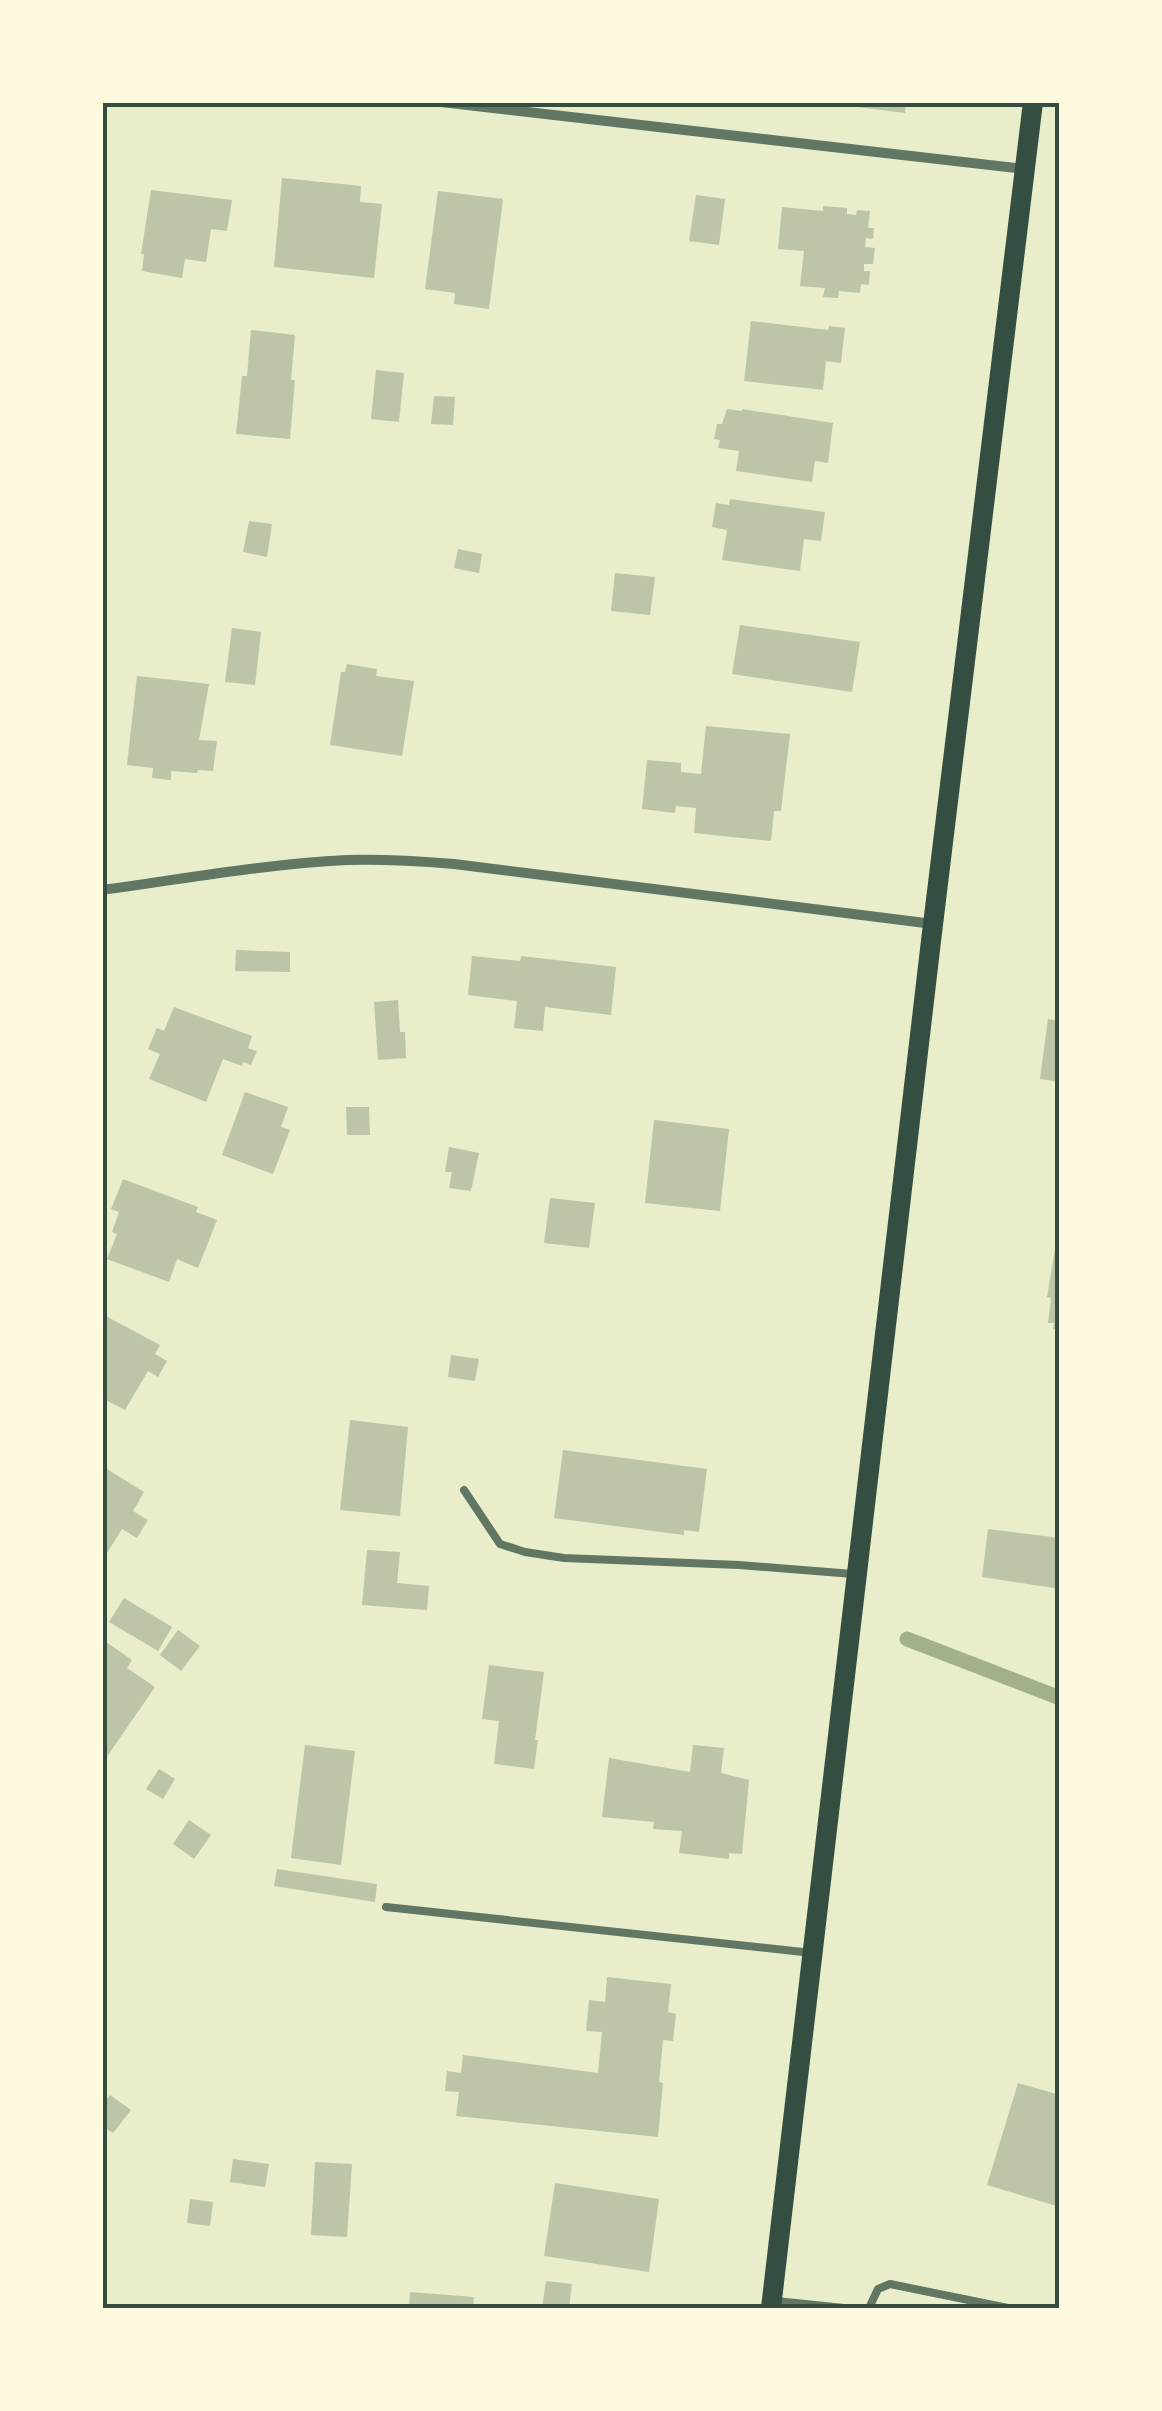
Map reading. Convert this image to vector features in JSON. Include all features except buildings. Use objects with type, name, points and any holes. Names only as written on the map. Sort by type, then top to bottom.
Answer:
[{"type":"main road","points":[[771,2304],[1034,102]]},
{"type":"street","points":[[441,102],[1026,169]]},
{"type":"street","points":[[103,891],[295,864],[400,860],[934,924]]},
{"type":"lane","points":[[464,1490],[500,1544],[525,1552],[564,1558],[739,1565],[857,1575]]},
{"type":"lane","points":[[386,1907],[812,1953]]},
{"type":"lane","points":[[868,2308],[878,2288],[890,2284],[1008,2308]]},
{"type":"lane","points":[[771,2304],[844,2308]]},
{"type":"waterway","points":[[907,1639],[1060,1698]]}]
